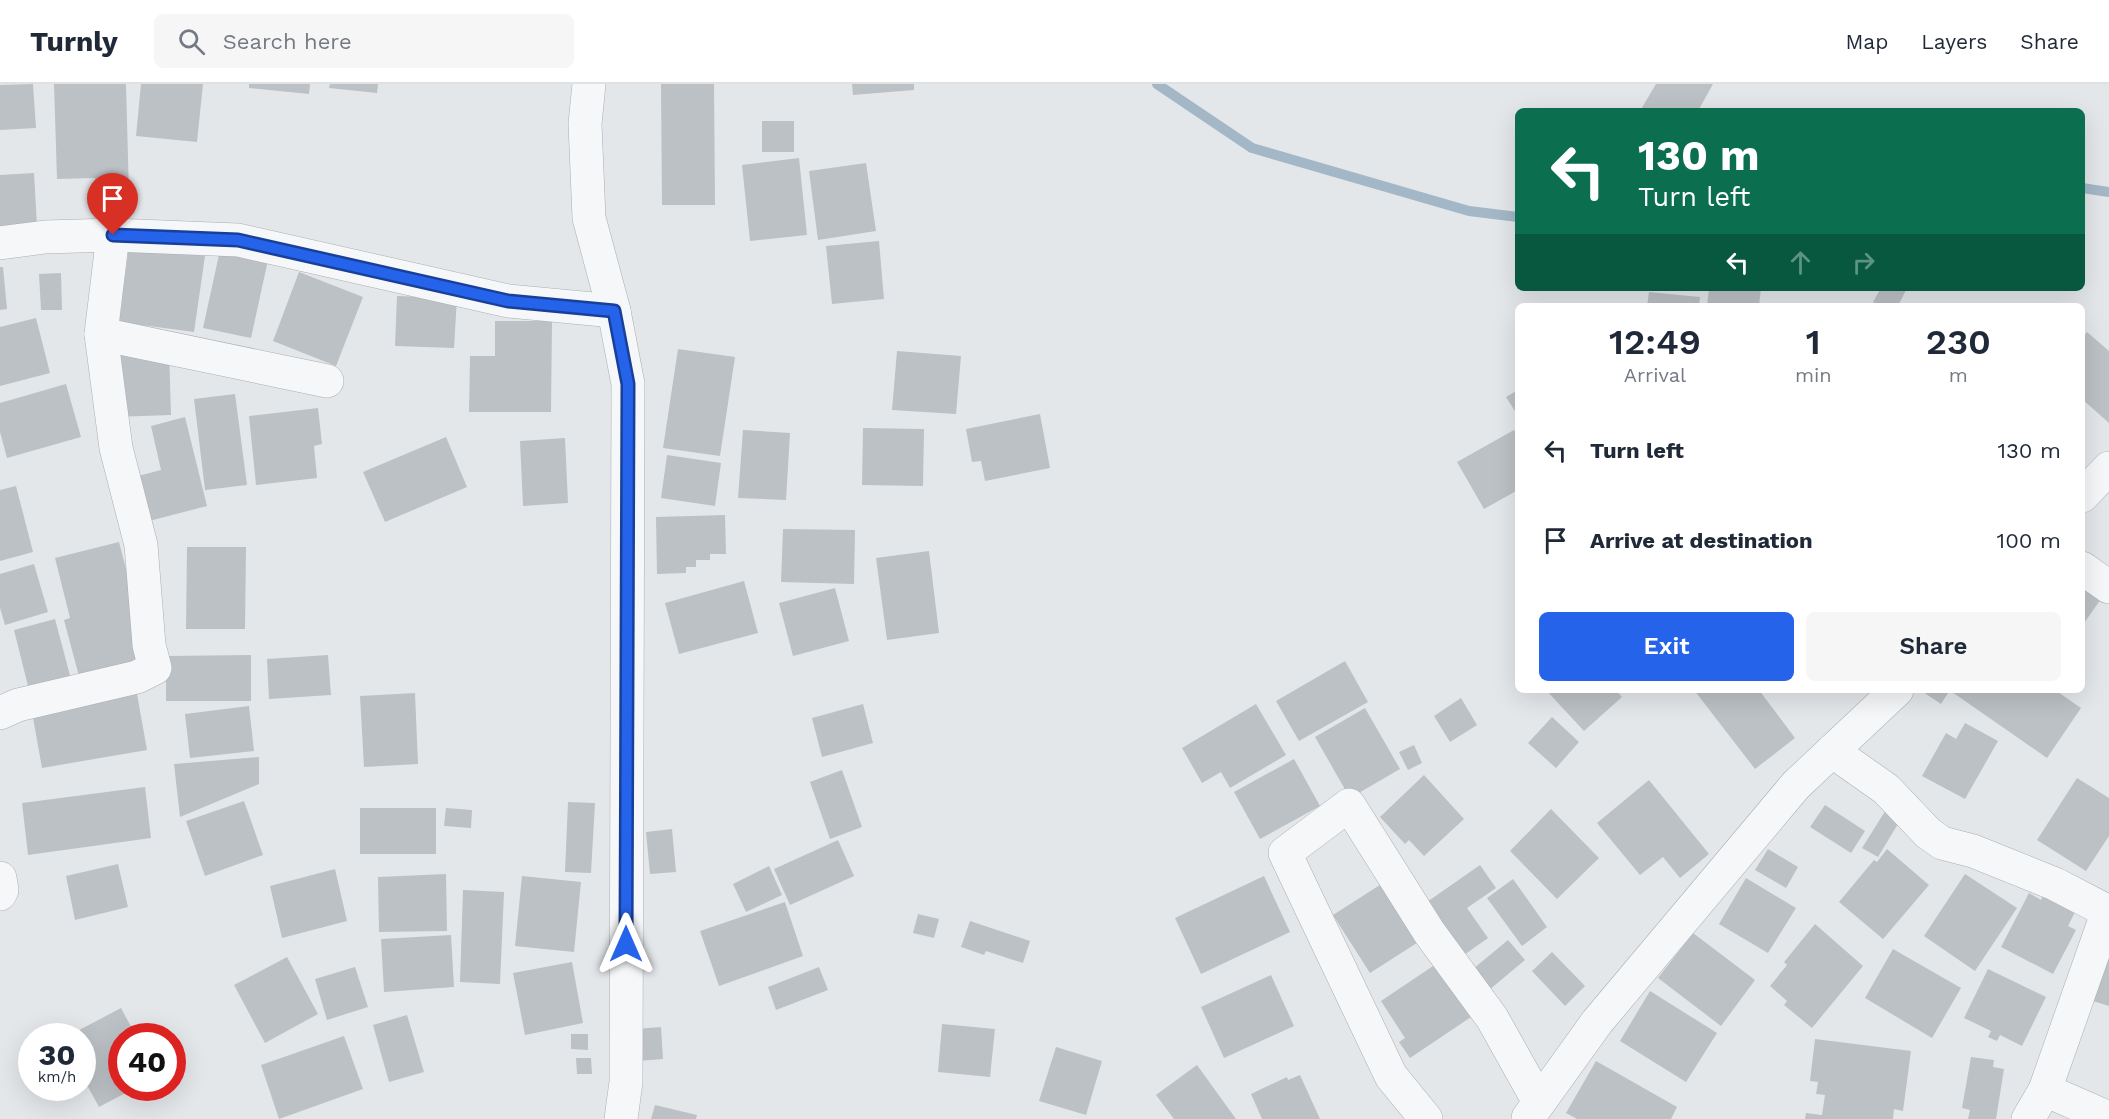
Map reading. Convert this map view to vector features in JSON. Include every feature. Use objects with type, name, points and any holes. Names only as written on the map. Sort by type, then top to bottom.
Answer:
[{"type":"street","points":[[589,84],[585,124],[589,218],[614,311],[628,384],[626,1082],[621,1119]]},
{"type":"street","points":[[0,243],[45,237],[113,235],[238,240],[508,301],[614,311]]},
{"type":"street","points":[[0,712],[18,705],[137,677],[156,668],[149,645],[141,545],[116,448],[101,334],[113,235]]},
{"type":"street","points":[[101,334],[327,381]]},
{"type":"street","points":[[2085,493],[2109,468]]},
{"type":"street","points":[[2085,570],[2109,586]]},
{"type":"street","points":[[1533,1111],[1597,1022],[1796,784],[1894,693]]},
{"type":"street","points":[[1832,751],[1886,789],[1928,833],[1942,843],[1973,851],[2055,884],[2108,912],[2045,1089],[2028,1119]]},
{"type":"street","points":[[1426,1119],[1391,1076],[1285,853],[1349,805],[1429,932],[1492,1018],[1533,1111]]},
{"type":"street","points":[[0,878],[2,890],[0,894]]},
{"type":"street","points":[[2045,1089],[2109,1119]]},
{"type":"building","points":[[33,84],[36,128],[0,130],[0,85]]},
{"type":"building","points":[[54,84],[126,84],[129,195],[96,197],[95,178],[57,179]]},
{"type":"building","points":[[141,84],[203,84],[197,142],[136,136]]},
{"type":"building","points":[[249,84],[310,84],[309,94],[249,88]]},
{"type":"building","points":[[330,84],[378,84],[377,93],[329,88]]},
{"type":"building","points":[[661,84],[714,84],[715,205],[662,205]]},
{"type":"building","points":[[852,84],[914,84],[914,90],[853,95]]},
{"type":"building","points":[[1656,84],[1713,84],[1700,108],[1642,108]]},
{"type":"building","points":[[762,121],[794,121],[794,152],[762,152]]},
{"type":"building","points":[[799,158],[807,235],[750,241],[742,165]]},
{"type":"building","points":[[866,163],[876,231],[818,240],[809,171]]},
{"type":"building","points":[[34,173],[37,226],[0,228],[0,175]]},
{"type":"building","points":[[879,241],[884,299],[832,304],[826,246]]},
{"type":"building","points":[[129,246],[205,256],[194,332],[119,322]]},
{"type":"building","points":[[220,250],[268,260],[251,338],[203,328]]},
{"type":"building","points":[[0,267],[3,267],[7,309],[0,310]]},
{"type":"building","points":[[299,272],[363,297],[336,366],[273,341]]},
{"type":"building","points":[[61,273],[62,310],[41,310],[39,274]]},
{"type":"building","points":[[1709,291],[1761,291],[1759,303],[1707,303]]},
{"type":"building","points":[[1879,291],[1906,291],[1900,303],[1873,302]]},
{"type":"building","points":[[1649,292],[1700,297],[1699,303],[1647,303]]},
{"type":"building","points":[[397,296],[457,298],[454,348],[395,346]]},
{"type":"building","points":[[36,318],[50,373],[0,386],[0,327]]},
{"type":"building","points":[[495,321],[552,321],[551,412],[469,412],[470,356],[495,356]]},
{"type":"building","points":[[2087,332],[2109,351],[2109,423],[2085,402],[2085,334]]},
{"type":"building","points":[[678,349],[735,357],[720,456],[663,448]]},
{"type":"building","points":[[169,350],[171,415],[114,417],[113,352]]},
{"type":"building","points":[[897,351],[961,356],[956,414],[892,410]]},
{"type":"building","points":[[66,384],[81,437],[7,458],[0,432],[0,403]]},
{"type":"building","points":[[1515,392],[1515,411],[1506,397]]},
{"type":"building","points":[[235,394],[247,485],[205,490],[194,399]]},
{"type":"building","points":[[318,408],[322,444],[314,446],[317,478],[256,485],[249,416]]},
{"type":"building","points":[[1040,414],[1050,468],[985,481],[981,461],[972,462],[966,429]]},
{"type":"building","points":[[185,417],[207,506],[149,521],[138,476],[161,470],[151,426]]},
{"type":"building","points":[[863,428],[924,429],[923,486],[862,485]]},
{"type":"building","points":[[743,430],[790,433],[786,500],[738,498]]},
{"type":"building","points":[[1515,432],[1515,492],[1484,509],[1457,462]]},
{"type":"building","points":[[446,437],[467,487],[385,522],[363,472]]},
{"type":"building","points":[[565,438],[568,503],[523,506],[520,441]]},
{"type":"building","points":[[667,455],[721,463],[715,506],[661,498]]},
{"type":"building","points":[[16,486],[33,552],[0,561],[0,490]]},
{"type":"building","points":[[725,515],[726,554],[710,554],[710,560],[696,560],[696,567],[686,567],[686,573],[657,574],[656,517]]},
{"type":"building","points":[[783,529],[855,530],[854,584],[781,582]]},
{"type":"building","points":[[119,542],[150,661],[80,680],[64,620],[70,618],[55,558]]},
{"type":"building","points":[[187,547],[246,547],[245,629],[186,629]]},
{"type":"building","points":[[929,551],[939,633],[887,640],[876,558]]},
{"type":"building","points":[[34,564],[48,612],[5,625],[0,608],[0,574]]},
{"type":"building","points":[[744,581],[758,633],[679,654],[665,603]]},
{"type":"building","points":[[835,588],[849,641],[793,656],[779,603]]},
{"type":"building","points":[[2085,588],[2101,599],[2085,622]]},
{"type":"building","points":[[55,619],[73,687],[31,698],[14,630]]},
{"type":"building","points":[[251,655],[251,701],[166,701],[166,656]]},
{"type":"building","points":[[328,655],[331,695],[269,699],[267,659]]},
{"type":"building","points":[[1345,661],[1368,702],[1299,741],[1276,701]]},
{"type":"building","points":[[415,693],[418,764],[364,767],[360,696]]},
{"type":"building","points":[[1549,693],[1619,693],[1622,697],[1584,731]]},
{"type":"building","points":[[1696,693],[1761,693],[1795,738],[1755,769]]},
{"type":"building","points":[[1924,693],[1948,693],[1941,704]]},
{"type":"building","points":[[1953,693],[2059,693],[2081,708],[2047,758]]},
{"type":"building","points":[[137,694],[147,750],[42,768],[32,712]]},
{"type":"building","points":[[1461,698],[1477,725],[1450,742],[1434,716]]},
{"type":"building","points":[[863,704],[873,743],[822,757],[812,718]]},
{"type":"building","points":[[1256,704],[1286,755],[1230,788],[1221,772],[1202,783],[1182,748]]},
{"type":"building","points":[[249,706],[254,751],[190,758],[185,714]]},
{"type":"building","points":[[1365,708],[1400,769],[1350,798],[1315,737]]},
{"type":"building","points":[[1552,717],[1579,742],[1556,768],[1528,743]]},
{"type":"building","points":[[1965,723],[1998,741],[1965,799],[1922,776],[1946,733],[1956,739]]},
{"type":"building","points":[[1414,745],[1422,763],[1408,770],[1399,752]]},
{"type":"building","points":[[259,757],[259,784],[180,817],[174,764]]},
{"type":"building","points":[[1294,759],[1320,806],[1260,839],[1234,792]]},
{"type":"building","points":[[842,770],[862,827],[830,839],[810,782]]},
{"type":"building","points":[[1424,775],[1464,819],[1424,856],[1409,840],[1405,844],[1380,817]]},
{"type":"building","points":[[2077,778],[2109,798],[2109,836],[2086,871],[2037,840]]},
{"type":"building","points":[[1649,780],[1709,854],[1680,878],[1663,857],[1640,875],[1597,823]]},
{"type":"building","points":[[145,787],[151,838],[28,855],[22,803]]},
{"type":"building","points":[[244,801],[263,855],[205,876],[186,821]]},
{"type":"building","points":[[568,802],[595,803],[591,873],[565,872]]},
{"type":"building","points":[[1825,805],[1865,831],[1851,853],[1810,827]]},
{"type":"building","points":[[1889,805],[1904,814],[1878,857],[1862,848]]},
{"type":"building","points":[[360,808],[436,808],[436,854],[360,854]]},
{"type":"building","points":[[446,808],[472,810],[471,828],[444,826]]},
{"type":"building","points":[[1551,809],[1599,858],[1557,899],[1510,851]]},
{"type":"building","points":[[672,829],[676,872],[650,874],[646,832]]},
{"type":"building","points":[[838,840],[854,876],[790,905],[774,869]]},
{"type":"building","points":[[1768,849],[1798,867],[1786,888],[1755,870]]},
{"type":"building","points":[[1887,849],[1929,885],[1883,939],[1839,902],[1874,860],[1877,862]]},
{"type":"building","points":[[118,864],[128,907],[75,920],[66,876]]},
{"type":"building","points":[[1480,865],[1496,888],[1467,908],[1488,938],[1464,955],[1427,902]]},
{"type":"building","points":[[769,866],[782,895],[746,912],[733,884]]},
{"type":"building","points":[[335,869],[347,921],[282,938],[270,886]]},
{"type":"building","points":[[446,874],[447,931],[379,932],[378,877]]},
{"type":"building","points":[[1965,874],[2017,908],[1975,971],[1924,936]]},
{"type":"building","points":[[522,876],[581,882],[574,952],[515,946]]},
{"type":"building","points":[[1264,876],[1290,932],[1201,974],[1175,918]]},
{"type":"building","points":[[1746,878],[1796,908],[1768,953],[1719,924]]},
{"type":"building","points":[[1513,879],[1547,927],[1522,946],[1487,898]]},
{"type":"building","points":[[1383,883],[1420,941],[1370,973],[1333,915]]},
{"type":"building","points":[[463,890],[504,892],[500,984],[460,982]]},
{"type":"building","points":[[2029,893],[2041,900],[2043,895],[2075,912],[2068,926],[2076,930],[2053,974],[2001,947]]},
{"type":"building","points":[[785,902],[803,956],[719,986],[700,931]]},
{"type":"building","points":[[918,914],[939,919],[934,938],[913,933]]},
{"type":"building","points":[[970,921],[1030,941],[1023,963],[986,951],[984,955],[961,947]]},
{"type":"building","points":[[1815,924],[1863,966],[1812,1028],[1784,1005],[1787,1001],[1770,986],[1787,965],[1784,962]]},
{"type":"building","points":[[1693,933],[1755,980],[1721,1026],[1658,978]]},
{"type":"building","points":[[451,935],[454,987],[384,992],[381,939]]},
{"type":"building","points":[[1508,940],[1525,960],[1489,990],[1473,969]]},
{"type":"building","points":[[2109,946],[2109,1006],[2090,1000]]},
{"type":"building","points":[[1893,949],[1961,988],[1932,1038],[1865,998]]},
{"type":"building","points":[[1552,952],[1585,986],[1565,1006],[1532,971]]},
{"type":"building","points":[[287,957],[318,1014],[265,1043],[234,985]]},
{"type":"building","points":[[572,962],[583,1023],[525,1035],[513,973]]},
{"type":"building","points":[[1436,964],[1471,1017],[1410,1058],[1399,1042],[1405,1038],[1381,1001]]},
{"type":"building","points":[[355,967],[368,1007],[327,1020],[315,979]]},
{"type":"building","points":[[819,967],[828,990],[776,1010],[768,987]]},
{"type":"building","points":[[1988,969],[2046,997],[2022,1046],[2000,1035],[1997,1041],[1988,1037],[1991,1031],[1964,1018]]},
{"type":"building","points":[[1271,975],[1294,1026],[1224,1058],[1201,1007]]},
{"type":"building","points":[[1650,991],[1717,1033],[1686,1082],[1620,1041]]},
{"type":"building","points":[[121,1008],[129,1023],[108,1023],[108,1101],[110,1101],[99,1107],[96,1101],[96,1023],[93,1023]]},
{"type":"building","points":[[407,1015],[424,1072],[389,1082],[373,1025]]},
{"type":"building","points":[[942,1024],[995,1029],[990,1077],[938,1072]]},
{"type":"building","points":[[661,1027],[663,1059],[638,1061],[635,1029]]},
{"type":"building","points":[[571,1034],[588,1034],[588,1050],[571,1049]]},
{"type":"building","points":[[344,1036],[363,1089],[279,1119],[261,1065]]},
{"type":"building","points":[[1815,1039],[1911,1051],[1903,1111],[1894,1109],[1893,1119],[1805,1119],[1806,1113],[1822,1115],[1825,1095],[1816,1094],[1818,1082],[1810,1081]]},
{"type":"building","points":[[1056,1047],[1102,1061],[1086,1115],[1039,1101]]},
{"type":"building","points":[[1971,1057],[1994,1060],[1993,1067],[2004,1069],[1996,1119],[1968,1119],[1970,1110],[1962,1108]]},
{"type":"building","points":[[576,1058],[591,1058],[592,1074],[577,1074]]},
{"type":"building","points":[[1596,1061],[1677,1107],[1671,1119],[1577,1119],[1566,1113]]},
{"type":"building","points":[[1197,1065],[1236,1119],[1174,1119],[1156,1095]]},
{"type":"building","points":[[1300,1075],[1320,1119],[1262,1119],[1251,1094],[1287,1077],[1288,1080]]},
{"type":"building","points":[[655,1105],[697,1115],[696,1119],[651,1119]]},
{"type":"waterway","points":[[1157,84],[1252,148],[1469,211],[1515,217]]},
{"type":"waterway","points":[[2085,188],[2109,192]]},
{"type":"route","points":[[113,235],[238,240],[508,301],[614,311],[628,384],[626,944]]}]
